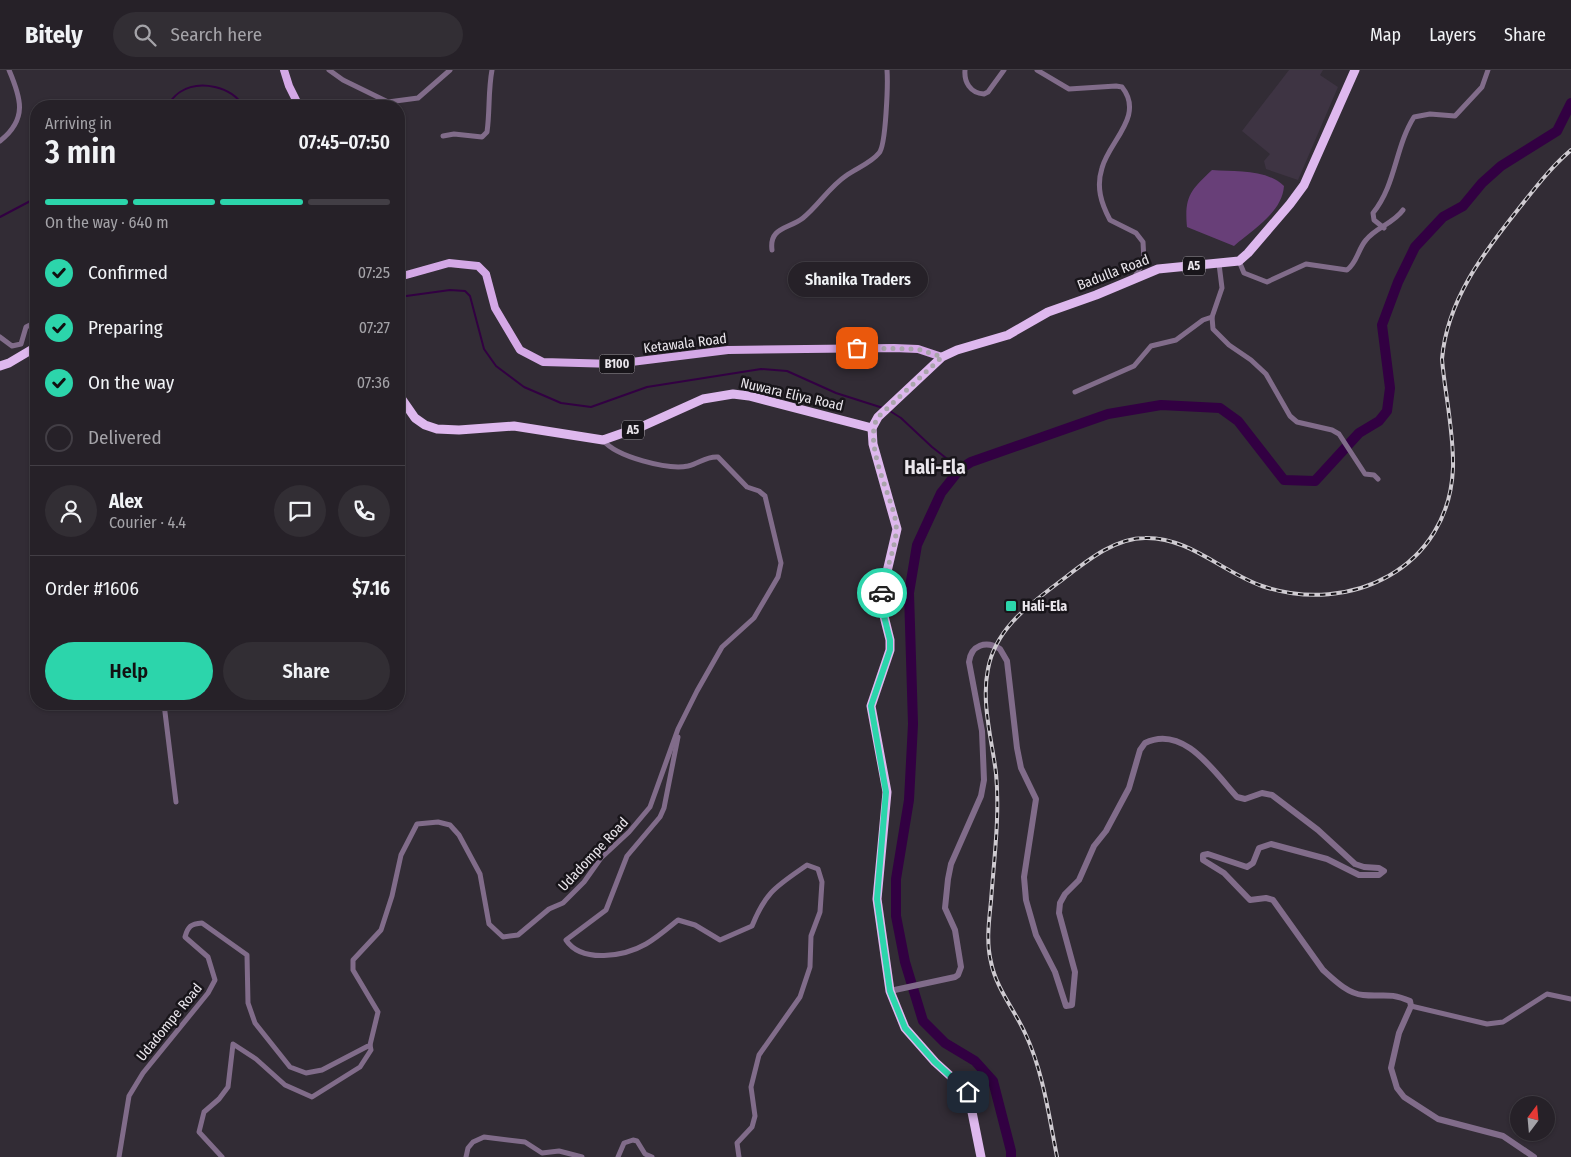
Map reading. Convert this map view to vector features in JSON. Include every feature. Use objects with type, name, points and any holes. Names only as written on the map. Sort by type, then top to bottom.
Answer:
[{"type":"highway","points":[[1239,261],[1290,204],[1304,185],[1355,70]]},
{"type":"highway","name":"Badulla Road","points":[[872,428],[878,417],[942,357],[957,350],[1008,335],[1048,312],[1096,295],[1158,269],[1239,261]]},
{"type":"highway","points":[[0,366],[30,351]]},
{"type":"highway","name":"Nuwara Eliya Road","points":[[405,404],[415,418],[425,425],[437,429],[459,430],[514,426],[603,440],[643,426],[703,399],[733,394],[872,428]]},
{"type":"highway","points":[[872,428],[873,444],[897,529],[882,593],[883,612],[890,640],[890,650],[871,706],[886,792],[877,899],[890,991],[905,1028],[935,1062],[968,1092],[982,1157]]},
{"type":"main road","points":[[284,70],[288,86],[296,100]]},
{"type":"main road","name":"Ketawala Road","points":[[405,275],[449,263],[478,266],[486,274],[495,308],[520,350],[543,362],[615,364],[728,350],[902,348],[918,349],[942,357]]},
{"type":"street","points":[[0,141],[13,127],[22,106],[20,94],[9,70]]},
{"type":"street","points":[[329,70],[343,80],[384,100]]},
{"type":"street","points":[[403,100],[418,98],[450,70]]},
{"type":"street","points":[[443,136],[454,134],[482,137],[488,132],[490,115],[488,86],[492,70]]},
{"type":"street","points":[[772,250],[773,236],[778,230],[802,218],[824,194],[848,174],[880,153],[885,136],[884,119],[887,70]]},
{"type":"street","points":[[965,70],[965,81],[971,89],[984,94],[988,92],[1004,70]]},
{"type":"street","points":[[1037,70],[1069,89],[1116,86],[1122,87],[1127,93],[1130,111],[1126,125],[1110,148],[1102,167],[1100,194],[1110,220],[1136,233],[1144,242],[1144,260],[1134,279]]},
{"type":"street","points":[[1384,228],[1374,220],[1373,214],[1381,204],[1397,164],[1404,133],[1414,117],[1430,114],[1455,116],[1482,87],[1488,70]]},
{"type":"street","points":[[1239,261],[1244,273],[1268,282],[1306,264],[1347,270],[1353,266],[1360,248],[1367,238],[1396,220],[1403,210]]},
{"type":"street","points":[[1219,264],[1222,288],[1212,317],[1214,329],[1266,374],[1290,416],[1297,422],[1332,430],[1339,434],[1364,474],[1374,475],[1378,479]]},
{"type":"street","points":[[1074,392],[1134,366],[1151,346],[1176,340],[1203,320],[1212,317]]},
{"type":"street","points":[[0,337],[12,346],[21,344],[26,327],[30,325]]},
{"type":"street","name":"Udadompe Road","points":[[119,1157],[129,1096],[142,1073],[208,993],[215,980],[208,957],[185,937],[187,929],[192,924],[202,922],[247,955],[248,1003],[255,1023],[290,1067],[306,1072],[322,1070],[370,1045],[378,1012],[353,970],[353,960],[381,930],[392,896],[401,855],[417,824],[438,822],[450,825],[459,835],[480,874],[489,924],[503,937],[518,935],[549,909],[563,903],[584,882],[601,858],[629,832],[650,807],[678,729],[722,647],[754,618],[778,577],[781,563],[765,496],[759,491],[747,487],[727,463],[718,456],[709,456],[688,466],[662,465],[628,456],[607,445],[603,440]]},
{"type":"street","points":[[890,991],[958,975],[961,967],[955,930],[945,908],[951,864],[981,796],[984,780],[982,731],[969,662],[970,654],[973,650],[986,644],[1000,649],[1007,661],[1021,768],[1036,799],[1024,877],[1026,900],[1036,935],[1055,972],[1066,1006],[1072,1005],[1075,972],[1058,913],[1060,902],[1065,894],[1080,880],[1094,846],[1106,831],[1129,788],[1140,750],[1150,741],[1162,740],[1188,746],[1198,753],[1237,797],[1245,798],[1262,794],[1272,795],[1318,830],[1355,864],[1379,868],[1384,871],[1379,875],[1359,875],[1327,859],[1270,844],[1259,848],[1253,863],[1247,867],[1208,854],[1203,856],[1203,860],[1224,873],[1250,900],[1266,898],[1273,900],[1323,970],[1333,979],[1361,995],[1395,995],[1410,1001],[1411,1006],[1399,1034],[1391,1068],[1397,1088],[1404,1097],[1438,1119],[1504,1136],[1534,1157]]},
{"type":"street","points":[[165,710],[176,802]]},
{"type":"street","points":[[678,729],[664,808],[660,818],[628,856],[606,910],[566,940],[570,946],[585,954],[616,954],[645,944],[678,920],[694,925],[720,940],[752,926],[762,903],[776,887],[808,865],[818,869],[822,882],[820,912],[811,936],[810,968],[800,997],[759,1055],[751,1087],[755,1116],[752,1127],[737,1143],[739,1157]]},
{"type":"street","points":[[1411,1006],[1487,1024],[1503,1022],[1547,994],[1571,999]]},
{"type":"street","points":[[222,1157],[198,1132],[204,1112],[219,1099],[228,1087],[233,1044],[244,1050],[285,1085],[312,1097],[360,1066],[371,1050],[370,1045]]},
{"type":"street","points":[[466,1157],[468,1148],[473,1142],[484,1137],[525,1142],[542,1153],[559,1151],[582,1157]]},
{"type":"street","points":[[618,1157],[624,1143],[633,1140],[637,1141],[645,1154],[652,1157]]},
{"type":"shaded area","points":[[1289,70],[1323,70],[1320,75],[1338,87],[1298,180],[1266,169],[1264,161],[1270,154],[1242,131]]},
{"type":"shaded area","points":[[1212,170],[1260,174],[1284,186],[1282,196],[1272,212],[1258,227],[1234,246],[1187,227],[1186,216],[1190,194]]},
{"type":"waterway","points":[[171,100],[180,92],[197,86],[215,87],[224,90],[239,100]]},
{"type":"waterway","points":[[1011,1157],[993,1081],[975,1061],[945,1043],[923,1021],[905,962],[896,916],[896,879],[909,800],[913,724],[909,593],[917,545],[941,493],[960,469],[971,462],[1108,414],[1161,405],[1220,408],[1238,421],[1284,480],[1315,481],[1359,433],[1379,421],[1387,411],[1390,388],[1382,325],[1398,282],[1415,247],[1443,217],[1463,206],[1482,183],[1501,166],[1557,131],[1571,103]]},
{"type":"waterway","points":[[0,217],[30,201]]},
{"type":"waterway","points":[[405,296],[450,290],[465,291],[470,296],[484,349],[496,366],[524,387],[561,403],[591,407],[647,387],[761,369],[787,371],[836,393],[883,408]]},
{"type":"waterway","points":[[890,411],[901,418],[932,447],[960,469]]},
{"type":"railway","points":[[1057,1157],[1045,1094],[1031,1048],[1021,1024],[1001,990],[993,972],[989,954],[988,932],[996,837],[997,789],[986,708],[986,682],[988,669],[997,643],[1022,612],[1043,594],[1096,555],[1108,548],[1132,539],[1161,539],[1176,543],[1205,556],[1247,580],[1262,586],[1295,594],[1328,594],[1360,588],[1389,576],[1414,557],[1434,533],[1447,503],[1453,468],[1451,427],[1442,359],[1445,337],[1451,317],[1469,278],[1493,241],[1544,177],[1571,150]]},
{"type":"way so far","points":[[857,348],[918,349],[942,357],[876,419],[872,428],[873,444],[896,519],[897,529],[883,582],[882,593]]},
{"type":"place","name":"Shanika Traders","points":[[857,348]]},
{"type":"place","name":"Hali-Ela","points":[[1011,606]]},
{"type":"district","name":"Hali-Ela","points":[[935,467]]},
{"type":"route","points":[[882,593],[883,612],[890,640],[890,650],[871,706],[886,792],[885,822],[877,899],[890,991],[905,1028],[935,1062],[968,1092]]}]
